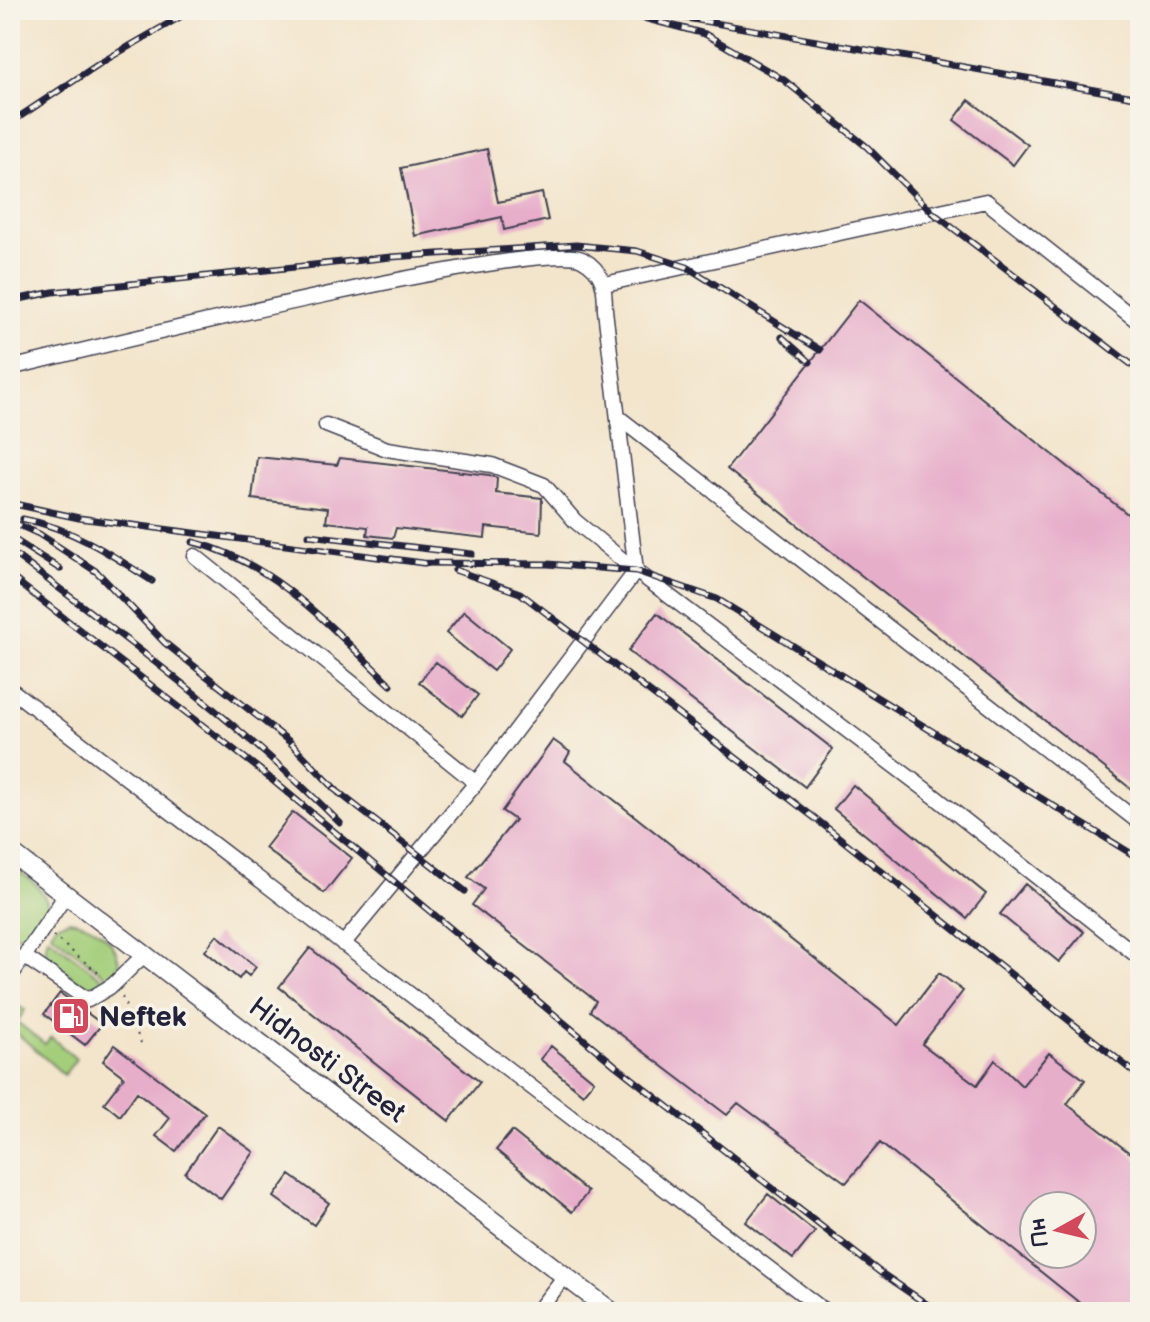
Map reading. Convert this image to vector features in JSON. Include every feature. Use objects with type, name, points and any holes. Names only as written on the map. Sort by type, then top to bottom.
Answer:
[{"type":"main road","name":"Hidnosti Street","points":[[10,852],[612,1312]]},
{"type":"lane","points":[[605,284],[986,201],[1140,323]]},
{"type":"lane","points":[[10,368],[233,315],[543,256],[580,257],[598,272],[605,284],[605,310],[636,571],[476,783],[343,944]]},
{"type":"lane","points":[[618,417],[1140,823]]},
{"type":"lane","points":[[326,425],[387,449],[492,465],[544,485],[575,521],[636,571],[934,796],[1140,958]]},
{"type":"lane","points":[[195,556],[476,783]]},
{"type":"lane","points":[[10,689],[826,1312]]},
{"type":"lane","points":[[10,977],[66,895]]},
{"type":"lane","points":[[25,957],[88,1000],[113,985],[144,955]]},
{"type":"lane","points":[[537,1312],[565,1276]]},
{"type":"path","points":[[44,929],[108,981]]},
{"type":"path","points":[[119,989],[143,1048]]},
{"type":"green space","points":[[10,865],[34,883],[47,901],[49,909],[35,933],[10,937]]},
{"type":"green space","points":[[69,920],[96,929],[110,941],[119,967],[111,980],[51,933],[56,925]]},
{"type":"green space","points":[[48,937],[107,982],[85,987],[63,969],[53,972],[46,956]]},
{"type":"green space","points":[[10,1001],[25,1010],[17,1022],[45,1044],[51,1037],[76,1059],[64,1075],[10,1027]]},
{"type":"building","points":[[969,100],[1028,145],[1013,165],[954,120]]},
{"type":"building","points":[[487,149],[498,202],[542,193],[548,220],[504,230],[502,217],[415,236],[401,168]]},
{"type":"building","points":[[859,300],[1140,524],[1140,796],[727,469]]},
{"type":"building","points":[[257,457],[337,465],[340,458],[489,475],[497,478],[496,493],[542,498],[541,533],[486,527],[485,538],[396,528],[393,538],[367,535],[368,527],[326,522],[328,508],[252,499]]},
{"type":"building","points":[[464,611],[510,649],[493,671],[446,633]]},
{"type":"building","points":[[657,613],[833,749],[805,787],[628,651]]},
{"type":"building","points":[[436,662],[478,695],[462,716],[419,682]]},
{"type":"building","points":[[553,740],[570,752],[565,761],[899,1025],[939,973],[963,991],[922,1044],[977,1085],[995,1060],[1022,1086],[1049,1053],[1085,1080],[1067,1104],[1140,1161],[1140,1312],[1091,1312],[1039,1270],[1098,1270],[1098,1190],[1018,1190],[1018,1254],[880,1143],[846,1183],[738,1103],[727,1115],[590,1011],[596,1001],[472,905],[484,889],[468,877],[515,820],[502,811]]},
{"type":"building","points":[[853,785],[986,894],[967,918],[834,809]]},
{"type":"building","points":[[293,812],[352,858],[324,893],[265,848]]},
{"type":"building","points":[[1025,884],[1084,932],[1059,962],[1000,914]]},
{"type":"building","points":[[217,935],[256,967],[249,976],[244,972],[239,979],[205,951]]},
{"type":"building","points":[[310,948],[480,1082],[449,1121],[279,987]]},
{"type":"building","points":[[60,993],[102,1024],[85,1045],[44,1014]]},
{"type":"building","points":[[114,1045],[205,1113],[176,1151],[156,1136],[170,1118],[137,1092],[120,1116],[104,1103],[124,1077],[103,1061]]},
{"type":"building","points":[[551,1046],[594,1081],[583,1094],[540,1059]]},
{"type":"building","points":[[218,1126],[254,1152],[221,1199],[185,1173]]},
{"type":"building","points":[[512,1131],[588,1192],[572,1212],[496,1150]]},
{"type":"building","points":[[290,1175],[329,1203],[314,1225],[274,1197]]},
{"type":"building","points":[[768,1194],[815,1232],[793,1259],[746,1222]]},
{"type":"railway","points":[[10,123],[102,62],[192,10]]},
{"type":"railway","points":[[613,10],[705,34],[784,80],[867,147],[932,212],[1140,371]]},
{"type":"railway","points":[[675,16],[1140,98]]},
{"type":"railway","points":[[10,301],[53,292],[391,257],[576,245],[637,251],[687,267],[820,350]]},
{"type":"railway","points":[[782,337],[810,362]]},
{"type":"railway","points":[[10,503],[79,518],[423,563],[548,564],[636,571],[717,599],[1140,859]]},
{"type":"railway","points":[[23,519],[75,535],[152,581]]},
{"type":"railway","points":[[10,521],[39,534],[97,572],[165,643],[290,742],[339,793]]},
{"type":"railway","points":[[309,535],[472,554]]},
{"type":"railway","points":[[10,537],[60,569]]},
{"type":"railway","points":[[193,542],[223,552],[276,581],[324,620],[391,685]]},
{"type":"railway","points":[[10,551],[221,715],[340,823]]},
{"type":"railway","points":[[455,570],[520,593],[816,819],[1140,1077]]},
{"type":"railway","points":[[10,576],[259,769],[616,1066],[881,1273],[938,1312]]},
{"type":"railway","points":[[333,788],[465,891]]},
{"type":"place","name":"Neftek","points":[[71,1016]]}]
